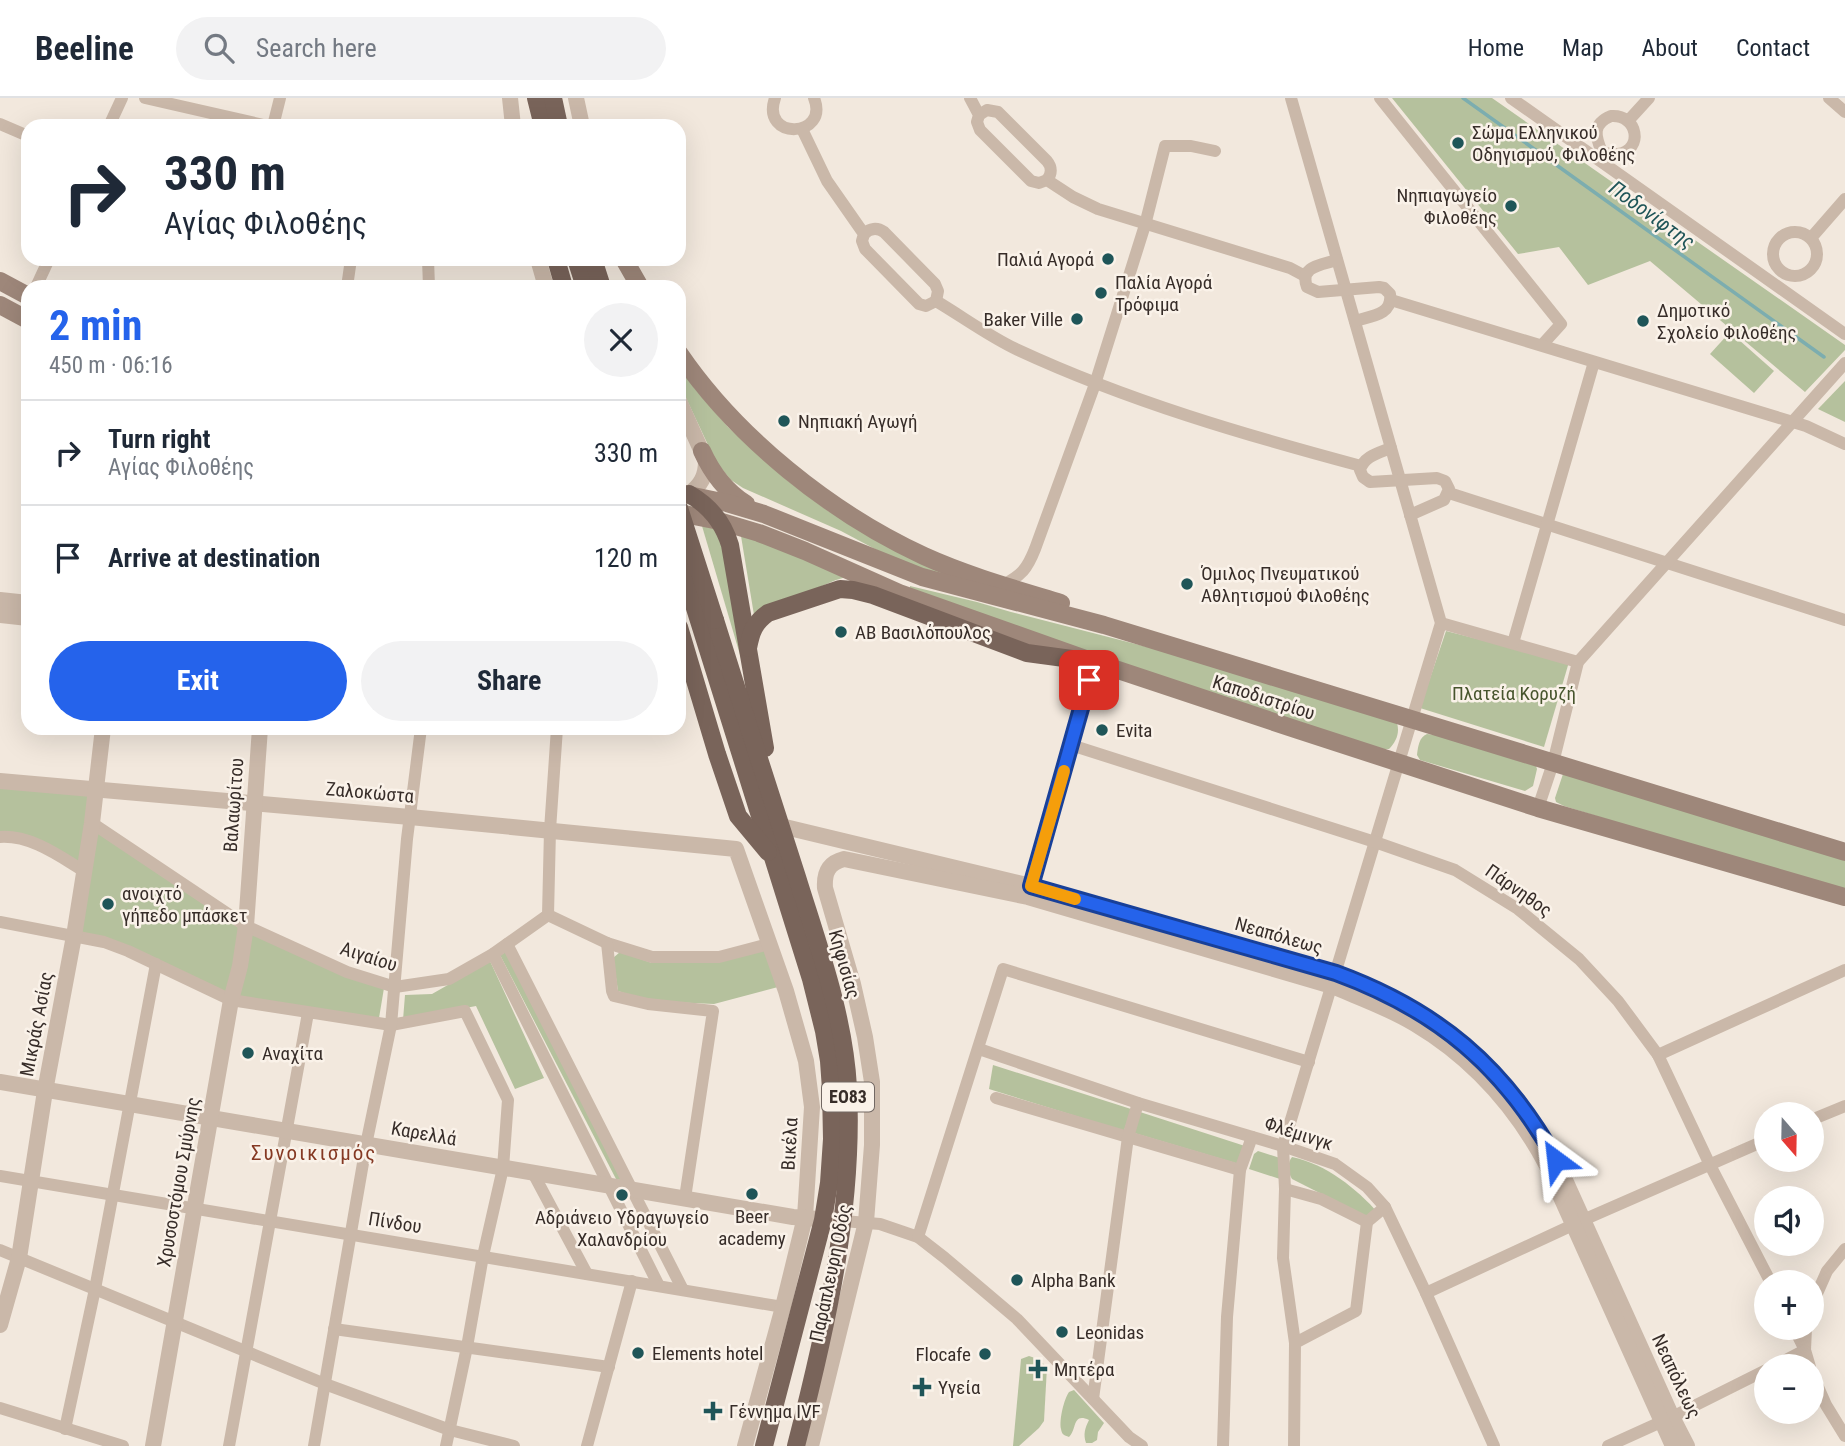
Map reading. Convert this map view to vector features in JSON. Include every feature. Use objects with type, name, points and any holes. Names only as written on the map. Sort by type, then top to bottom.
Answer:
[{"type":"main road","points":[[531,119],[534,98]]},
{"type":"main road","points":[[534,98],[540,119]]},
{"type":"main road","points":[[553,98],[558,119]]},
{"type":"main road","points":[[0,281],[21,292]]},
{"type":"main road","points":[[0,305],[21,316]]},
{"type":"main road","points":[[686,364],[734,421],[803,482],[867,526],[924,556],[974,576],[1069,605],[1104,625]]},
{"type":"main road","points":[[702,451],[727,489],[738,499],[764,514]]},
{"type":"main road","points":[[686,502],[701,501],[711,510],[730,545],[778,818]]},
{"type":"main road","name":"Καποδιστρίου","points":[[686,502],[727,503],[764,514],[922,578],[1104,625],[1845,852]]},
{"type":"main road","name":"Καποδιστρίου","points":[[719,521],[740,526],[806,551],[899,593],[1094,662],[1538,808],[1845,898]]},
{"type":"main road","name":"Κηφισίας","points":[[686,524],[708,622],[773,858],[811,979],[829,1061],[831,1161],[814,1218],[764,1446]]},
{"type":"main road","name":"Κηφισίας","points":[[686,573],[708,622],[778,818],[827,975],[845,1060],[848,1087],[848,1162],[843,1221],[837,1266],[796,1446]]},
{"type":"main road","points":[[748,648],[752,629],[768,613],[833,590],[846,589],[873,595],[1027,653],[1094,662]]},
{"type":"main road","points":[[686,650],[738,816],[773,858]]},
{"type":"main road","points":[[686,690],[693,710],[717,754]]},
{"type":"street","points":[[112,119],[122,98]]},
{"type":"street","points":[[145,98],[237,119]]},
{"type":"street","points":[[276,119],[280,98]]},
{"type":"street","points":[[509,98],[512,119]]},
{"type":"street","points":[[576,98],[580,119]]},
{"type":"street","points":[[775,98],[772,109],[777,122],[793,130],[802,129],[814,119],[814,98]]},
{"type":"street","points":[[970,98],[979,115]]},
{"type":"street","points":[[1291,98],[1441,623],[1283,1146],[1283,1258],[1296,1343],[1294,1446]]},
{"type":"street","points":[[1380,98],[1561,324],[1542,345]]},
{"type":"street","points":[[1511,98],[1599,155],[1845,334]]},
{"type":"street","points":[[1629,121],[1649,98]]},
{"type":"street","points":[[1829,98],[1845,112]]},
{"type":"street","points":[[1046,180],[1051,168],[1048,161],[998,112],[987,110],[979,115],[977,122],[980,130],[1035,182],[1046,180],[1098,209],[1290,268],[1305,276]]},
{"type":"street","points":[[1617,116],[1629,121],[1635,132],[1632,145],[1616,155],[1599,155],[1596,134],[1601,123],[1617,116]]},
{"type":"street","points":[[0,124],[21,133]]},
{"type":"street","points":[[802,129],[827,181],[864,234]]},
{"type":"street","points":[[1003,585],[1018,578],[1027,567],[1095,384],[1145,225],[1166,146],[1215,150]]},
{"type":"street","points":[[1811,238],[1845,199]]},
{"type":"street","points":[[876,228],[884,232],[937,287],[936,301],[926,306],[919,303],[865,249],[862,241],[864,234],[876,228]]},
{"type":"street","points":[[1790,232],[1811,238],[1818,258],[1804,274],[1790,276],[1778,268],[1773,254],[1778,240],[1790,232]]},
{"type":"street","points":[[1338,260],[1310,269],[1305,276],[1307,287],[1314,292],[1384,288],[1390,294],[1389,307],[1383,312],[1355,321]]},
{"type":"street","points":[[1775,285],[1784,273]]},
{"type":"street","points":[[1391,300],[1805,426],[1845,444]]},
{"type":"street","points":[[936,301],[1015,349],[1095,384],[1252,437],[1361,466]]},
{"type":"street","points":[[1513,643],[1594,362]]},
{"type":"street","points":[[1538,808],[1553,763],[1578,662],[1845,363]]},
{"type":"street","points":[[686,416],[706,461],[703,480],[686,498]]},
{"type":"street","points":[[1391,448],[1366,459],[1360,470],[1363,477],[1370,481],[1441,479],[1448,485],[1449,493],[1444,500],[1410,515]]},
{"type":"street","points":[[1449,493],[1845,620]]},
{"type":"street","points":[[0,600],[21,602]]},
{"type":"street","points":[[0,615],[21,617]]},
{"type":"street","points":[[1441,623],[1578,662]]},
{"type":"street","points":[[1030,891],[1094,662]]},
{"type":"street","name":"Μικράς Ασίας","points":[[0,1325],[19,1258],[92,823],[102,735]]},
{"type":"street","name":"Βαλαωρίτου","points":[[246,926],[259,735]]},
{"type":"street","points":[[314,1446],[366,1145],[391,1025],[407,839],[420,735]]},
{"type":"street","points":[[557,735],[548,915],[607,943],[652,957],[719,957],[769,944]]},
{"type":"street","name":"Πάρνηθος","points":[[1071,746],[1455,870],[1518,909],[1579,959],[1618,1001],[1658,1055],[1763,1270]]},
{"type":"street","name":"Ζαλοκώστα","points":[[0,781],[736,849]]},
{"type":"street","name":"Νεαπόλεως","points":[[778,818],[1334,979],[1366,984],[1396,998],[1452,1034],[1477,1055],[1521,1104],[1556,1160],[1578,1223],[1667,1420],[1673,1446]]},
{"type":"street","name":"Αιγαίου","points":[[92,823],[246,926],[347,972],[395,987],[449,979],[493,954],[548,915]]},
{"type":"street","points":[[0,837],[39,845],[84,871]]},
{"type":"street","name":"Βικέλα","points":[[736,849],[786,990],[806,1062],[812,1107],[814,1218],[783,1307],[745,1446]]},
{"type":"street","name":"Νεαπόλεως","points":[[834,863],[844,859],[1030,891]]},
{"type":"street","name":"Παράπλευρη Οδός","points":[[811,1446],[866,1222],[872,1145],[872,1082],[865,1037],[853,984],[825,888],[825,875],[834,863]]},
{"type":"street","points":[[0,922],[74,936],[128,951],[231,1000],[391,1025],[466,1011],[508,1100],[503,1168],[446,1446]]},
{"type":"street","name":"Χρυσοστόμου Σμύρνης","points":[[153,1446],[246,926]]},
{"type":"street","points":[[607,943],[614,996],[648,1004],[713,1011],[685,1198]]},
{"type":"street","points":[[507,944],[683,1290]]},
{"type":"street","points":[[493,954],[659,1286]]},
{"type":"street","points":[[65,1429],[95,1289],[156,964]]},
{"type":"street","points":[[918,1237],[1003,969],[1308,1062]]},
{"type":"street","points":[[1658,1055],[1845,970]]},
{"type":"street","points":[[229,1446],[308,1013]]},
{"type":"street","name":"Φλέμινγκ","points":[[979,1049],[1138,1103],[1335,1164],[1367,1188],[1385,1207],[1494,1446]]},
{"type":"street","name":"Καρελλά","points":[[0,1082],[793,1217],[843,1221]]},
{"type":"street","points":[[996,1098],[1240,1170]]},
{"type":"street","points":[[1093,1399],[1128,1137],[1138,1103]]},
{"type":"street","points":[[1824,1115],[1845,1106]]},
{"type":"street","points":[[1223,1446],[1227,1317],[1240,1170],[1252,1137]]},
{"type":"street","points":[[1426,1293],[1754,1145]]},
{"type":"street","points":[[533,1173],[587,1274]]},
{"type":"street","name":"Πίνδου","points":[[0,1176],[783,1307]]},
{"type":"street","points":[[1285,1189],[1321,1199],[1367,1222]]},
{"type":"street","points":[[1296,1343],[1356,1311],[1367,1222],[1385,1207]]},
{"type":"street","points":[[843,1221],[880,1224],[918,1237],[1017,1319],[1129,1437],[1142,1446]]},
{"type":"street","points":[[1824,1278],[1845,1249]]},
{"type":"street","points":[[0,1250],[325,1384],[450,1430],[514,1446]]},
{"type":"street","points":[[587,1446],[632,1282]]},
{"type":"street","points":[[334,1329],[608,1367]]},
{"type":"street","points":[[1800,1340],[1806,1354]]},
{"type":"street","points":[[1805,1350],[1806,1340]]},
{"type":"street","points":[[1797,1354],[1805,1350]]},
{"type":"street","points":[[1608,1446],[1754,1376]]},
{"type":"street","points":[[1824,1400],[1845,1436]]},
{"type":"street","points":[[0,1408],[123,1446]]},
{"type":"street","name":"Νεαπόλεως","points":[[1667,1420],[1687,1446]]},
{"type":"green space","points":[[1392,98],[1492,98],[1845,345],[1845,350],[1805,392],[1650,261],[1588,285],[1559,247],[1518,254]]},
{"type":"green space","points":[[1730,332],[1774,371],[1754,393],[1710,354]]},
{"type":"green space","points":[[686,376],[728,427],[788,481],[828,511],[969,582],[890,557],[841,531],[743,488],[731,480],[716,462],[686,398]]},
{"type":"green space","points":[[1845,381],[1845,422],[1818,409]]},
{"type":"green space","points":[[702,526],[713,528],[721,538],[748,682]]},
{"type":"green space","points":[[740,530],[846,577],[754,615]]},
{"type":"green space","points":[[910,586],[1194,659],[1397,723],[1397,737],[1389,749],[1381,749],[1171,681],[910,589]]},
{"type":"green space","name":"Πλατεία Κορυζή","points":[[1446,631],[1569,662],[1544,747],[1420,708]]},
{"type":"green space","points":[[1427,734],[1536,766],[1533,786],[1525,791],[1420,760],[1417,755],[1418,746],[1422,737]]},
{"type":"green space","points":[[1563,774],[1845,859],[1845,893],[1564,806],[1556,802],[1555,798]]},
{"type":"green space","points":[[0,783],[91,795],[81,864],[0,837]]},
{"type":"green space","points":[[97,832],[239,928],[228,994],[80,932]]},
{"type":"green space","points":[[249,933],[384,988],[379,1018],[235,997]]},
{"type":"green space","points":[[765,950],[778,987],[714,1004],[648,1001],[618,991],[613,958],[620,952],[652,963]]},
{"type":"green space","points":[[506,952],[625,1181],[616,1179],[500,955]]},
{"type":"green space","points":[[490,961],[544,1078],[515,1089],[476,1006],[403,1020],[405,995],[432,994]]},
{"type":"green space","points":[[993,1065],[1131,1109],[1124,1131],[989,1089]]},
{"type":"green space","points":[[1140,1112],[1248,1147],[1242,1165],[1134,1133]]},
{"type":"green space","points":[[1258,1151],[1280,1158],[1280,1179],[1249,1169],[1254,1154]]},
{"type":"green space","points":[[1292,1157],[1317,1165],[1350,1186],[1379,1214],[1375,1221],[1292,1179],[1289,1162]]},
{"type":"green space","points":[[1029,1356],[1038,1359],[1047,1367],[1044,1421],[1019,1446],[1013,1446],[1021,1359]]},
{"type":"green space","points":[[1074,1390],[1104,1423],[1098,1432],[1097,1440],[1092,1443],[1086,1443],[1089,1420],[1084,1418],[1077,1420],[1069,1437],[1061,1431],[1064,1404],[1069,1392]]},
{"type":"waterway","name":"Ποδονίφτης","points":[[1463,98],[1824,357]]},
{"type":"slow traffic","points":[[1064,771],[1031,886],[1075,899]]},
{"type":"place","name":"Σώμα Ελληνικού Οδηγισμού, Φιλοθέης","points":[[1458,143]]},
{"type":"place","name":"Νηπιαγωγείο Φιλοθέης","points":[[1511,206]]},
{"type":"place","name":"Παλιά Αγορά","points":[[1108,259]]},
{"type":"place","name":"Παλία Αγορά Τρόφιμα","points":[[1101,293]]},
{"type":"place","name":"Baker Ville","points":[[1077,319]]},
{"type":"place","name":"Δημοτικό Σχολείο Φιλοθέης","points":[[1643,321]]},
{"type":"place","name":"Νηπιακή Αγωγή","points":[[784,421]]},
{"type":"place","name":"Όμιλος Πνευματικού Αθλητισμού Φιλοθέης","points":[[1187,584]]},
{"type":"place","name":"ΑΒ Βασιλόπουλος","points":[[841,632]]},
{"type":"place","name":"Evita","points":[[1102,730]]},
{"type":"place","name":"ανοιχτό γήπεδο μπάσκετ","points":[[108,904]]},
{"type":"place","name":"Αναχίτα","points":[[248,1053]]},
{"type":"place","name":"Beer academy","points":[[752,1194]]},
{"type":"place","name":"Αδριάνειο Υδραγωγείο Χαλανδρίου","points":[[622,1195]]},
{"type":"place","name":"Alpha Bank","points":[[1017,1280]]},
{"type":"place","name":"Leonidas","points":[[1062,1332]]},
{"type":"place","name":"Elements hotel","points":[[638,1353]]},
{"type":"place","name":"Flocafe","points":[[985,1354]]},
{"type":"place","name":"Μητέρα","points":[[1038,1369]]},
{"type":"place","name":"Υγεία","points":[[922,1387]]},
{"type":"place","name":"Γέννημα IVF","points":[[713,1411]]},
{"type":"district","name":"Συνοικισμός","points":[[314,1153]]},
{"type":"route","points":[[1089,680],[1031,886],[1336,973],[1396,998],[1452,1034],[1477,1055],[1521,1104],[1556,1160]]}]
